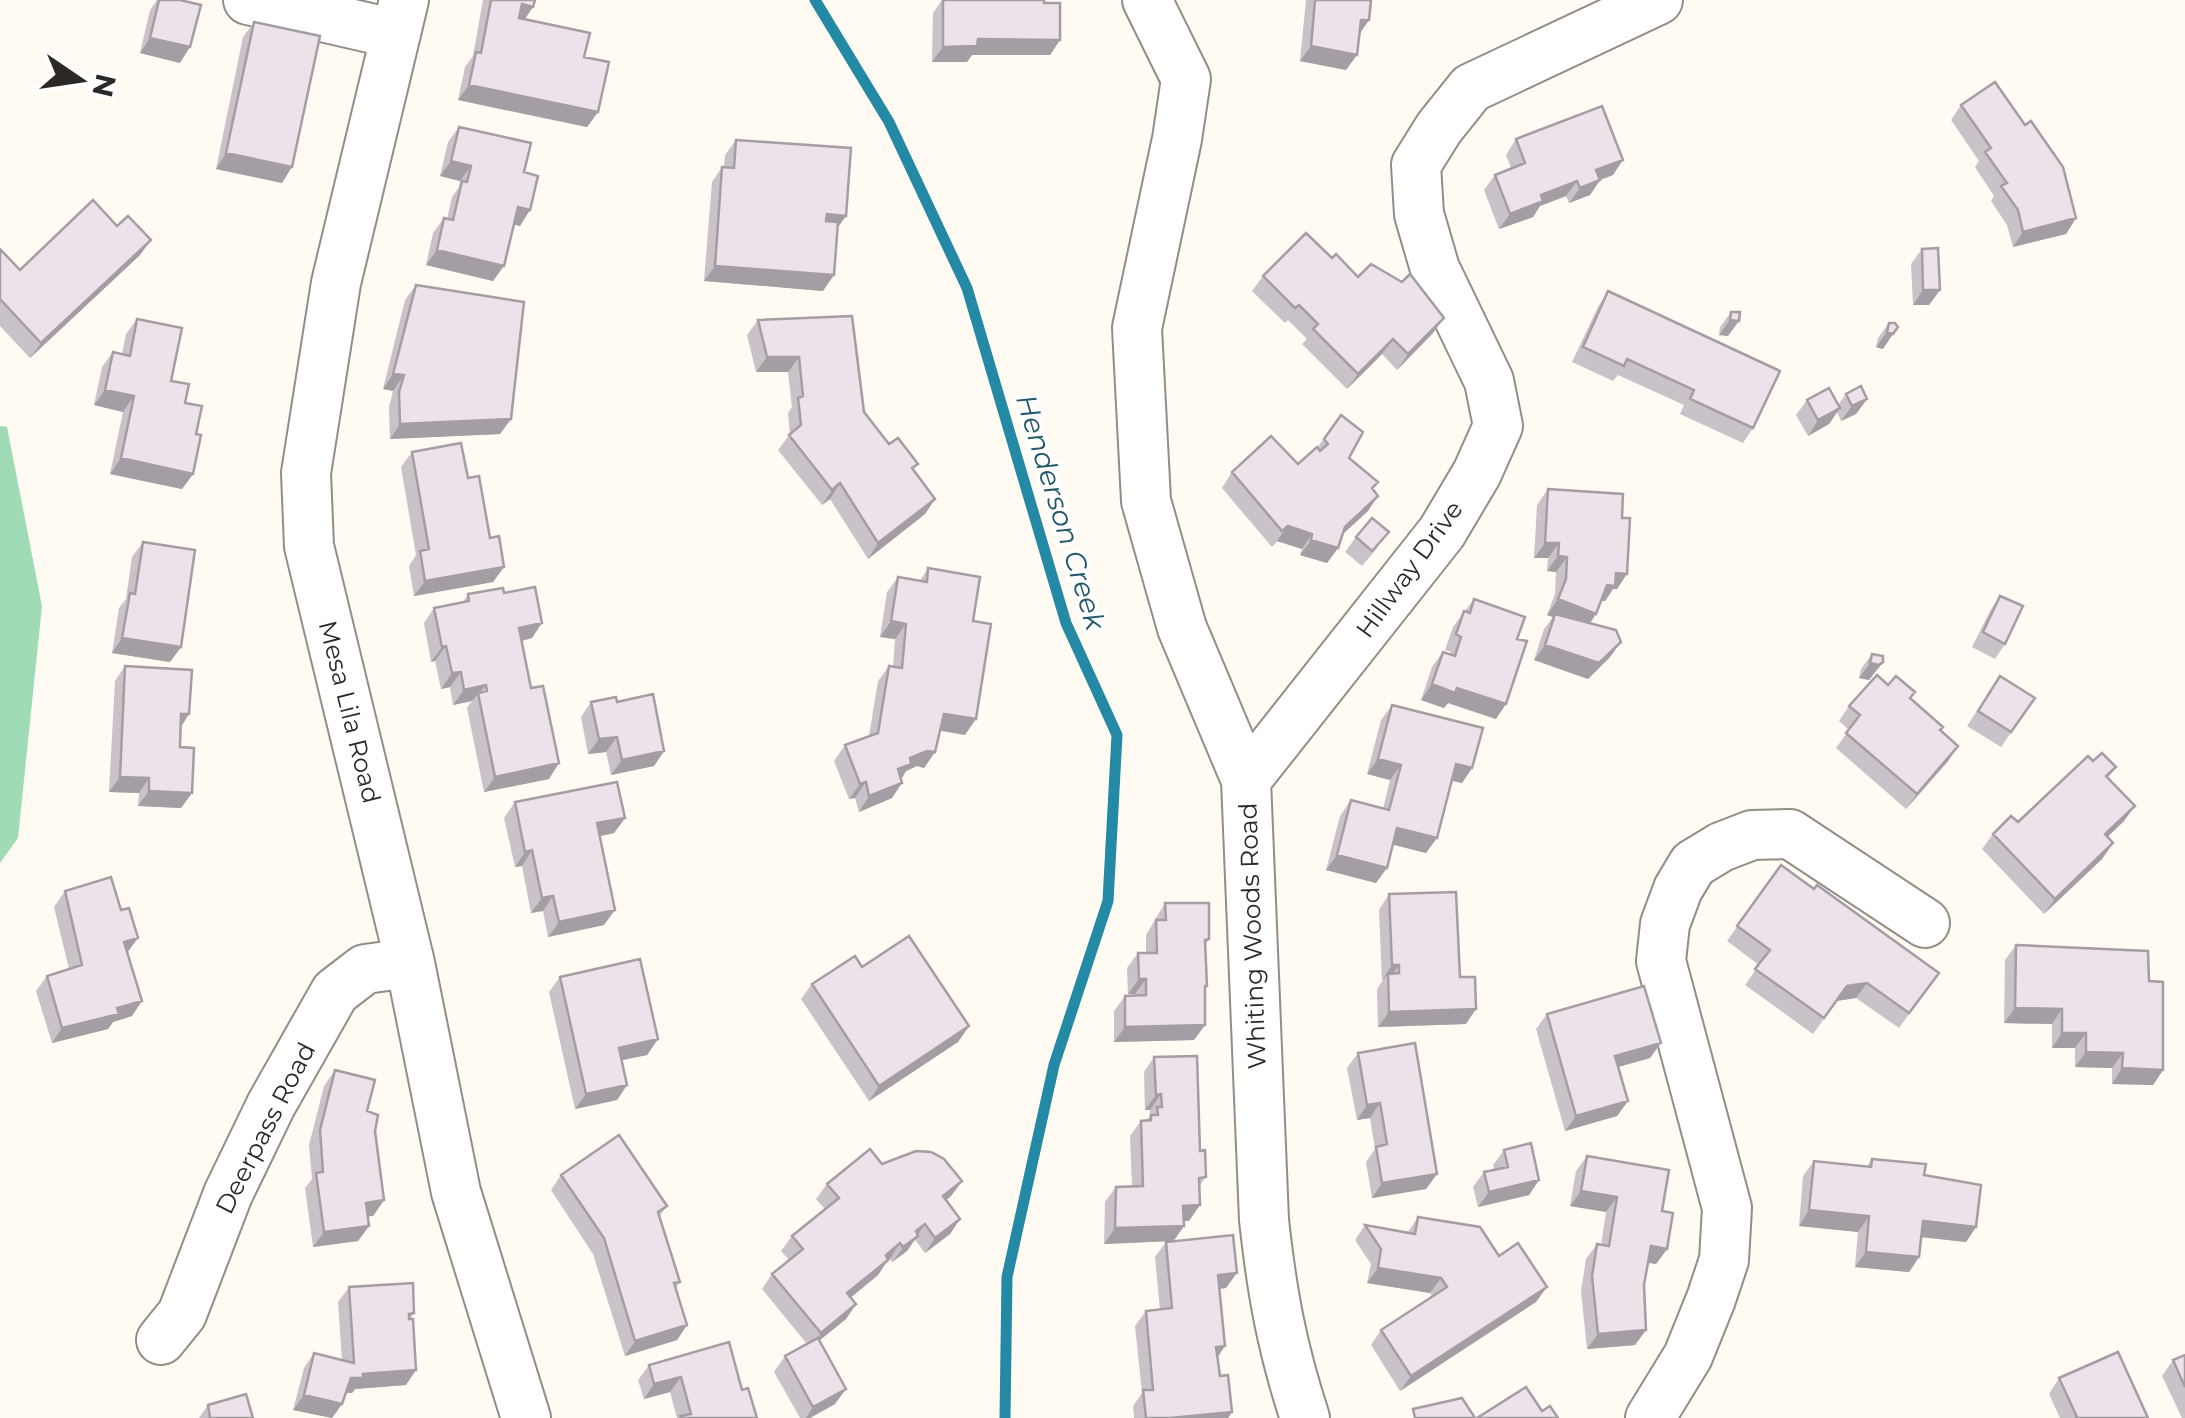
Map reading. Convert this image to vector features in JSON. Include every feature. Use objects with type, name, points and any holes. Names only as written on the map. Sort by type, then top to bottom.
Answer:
[{"type":"street","points":[[248,0],[400,17]]},
{"type":"street","name":"Whiting Woods Road","points":[[1148,0],[1186,79],[1138,328],[1146,501],[1182,628],[1246,780],[1264,1220],[1283,1350],[1305,1418]]},
{"type":"street","name":"Hillway Drive","points":[[1246,780],[1442,532],[1477,473],[1498,426],[1489,381],[1435,268],[1419,214],[1416,165],[1471,88],[1658,0]]},
{"type":"street","name":"Mesa Lila Road","points":[[400,17],[336,283],[306,472],[309,546],[410,963],[456,1192],[526,1418]]},
{"type":"street","points":[[1650,1418],[1688,1356],[1724,1260],[1727,1208],[1661,961],[1665,924],[1678,889],[1694,864],[1721,847],[1752,835],[1790,834],[1925,922]]},
{"type":"street","name":"Deerpass Road","points":[[161,1340],[182,1314],[228,1194],[271,1105],[335,992],[365,969],[410,963]]},
{"type":"green space","points":[[0,426],[7,427],[42,606],[18,838],[0,863]]},
{"type":"building","points":[[159,0],[201,5],[190,47],[150,38]]},
{"type":"building","points":[[491,0],[535,0],[533,7],[522,4],[519,18],[590,33],[584,57],[609,62],[598,112],[469,85],[476,52],[481,53]]},
{"type":"building","points":[[943,0],[1060,3],[1060,40],[978,39],[977,46],[943,47]]},
{"type":"building","points":[[1315,0],[1371,0],[1369,20],[1361,20],[1357,55],[1311,46]]},
{"type":"building","points":[[254,22],[320,36],[292,167],[226,153]]},
{"type":"building","points":[[1995,82],[2025,125],[2031,121],[2063,167],[2076,218],[2023,232],[2018,210],[2001,186],[2007,183],[1985,152],[1991,148],[1961,105]]},
{"type":"building","points":[[1602,106],[1623,160],[1596,170],[1600,180],[1580,188],[1577,181],[1541,195],[1543,201],[1510,214],[1495,175],[1525,163],[1516,139]]},
{"type":"building","points":[[459,127],[531,143],[524,172],[538,176],[530,210],[518,207],[504,266],[437,250],[444,218],[453,220],[462,181],[467,182],[471,166],[451,161]]},
{"type":"building","points":[[736,140],[851,148],[846,216],[827,214],[826,221],[838,222],[834,275],[715,266],[722,167],[734,168]]},
{"type":"building","points":[[93,200],[117,226],[128,216],[151,240],[41,343],[0,299],[0,249],[20,270]]},
{"type":"building","points":[[1306,233],[1332,258],[1336,254],[1358,277],[1371,264],[1402,282],[1410,274],[1444,318],[1408,354],[1393,339],[1358,374],[1313,329],[1318,324],[1299,305],[1295,308],[1263,276]]},
{"type":"building","points":[[1938,248],[1940,290],[1923,290],[1922,249]]},
{"type":"building","points":[[416,285],[524,302],[511,419],[400,424],[399,392],[404,375],[393,374]]},
{"type":"building","points":[[1608,291],[1780,371],[1753,428],[1690,399],[1694,390],[1627,359],[1624,366],[1583,347]]},
{"type":"building","points":[[1731,312],[1740,312],[1739,321],[1730,320]]},
{"type":"building","points":[[852,316],[864,412],[889,444],[898,438],[918,464],[912,468],[935,499],[878,543],[840,483],[832,490],[789,435],[801,425],[799,357],[767,357],[758,320]]},
{"type":"building","points":[[137,319],[182,328],[171,381],[189,384],[185,403],[202,406],[193,474],[121,458],[134,396],[105,390],[113,352],[130,356]]},
{"type":"building","points":[[1889,323],[1898,327],[1893,334],[1887,332]]},
{"type":"building","points":[[1861,386],[1867,399],[1852,406],[1846,394]]},
{"type":"building","points":[[1829,388],[1840,408],[1818,420],[1807,400]]},
{"type":"building","points":[[1341,415],[1363,432],[1349,458],[1378,482],[1372,488],[1378,496],[1345,527],[1338,548],[1311,540],[1312,534],[1288,526],[1282,531],[1232,472],[1271,436],[1298,464],[1317,447],[1320,451],[1328,444],[1324,439]]},
{"type":"building","points":[[461,443],[468,478],[479,476],[490,538],[499,536],[504,567],[425,581],[420,551],[429,549],[412,452]]},
{"type":"building","points":[[1548,489],[1623,494],[1622,518],[1630,518],[1627,574],[1616,573],[1615,586],[1607,585],[1596,614],[1558,599],[1566,579],[1567,557],[1558,556],[1559,543],[1545,543]]},
{"type":"building","points":[[1372,518],[1389,532],[1372,551],[1356,537]]},
{"type":"building","points":[[143,542],[195,550],[181,647],[122,638],[130,593],[135,594]]},
{"type":"building","points":[[928,568],[980,577],[973,621],[991,624],[976,719],[944,714],[935,752],[910,758],[911,764],[898,769],[902,783],[869,796],[866,782],[860,784],[845,745],[878,733],[889,666],[902,668],[906,624],[891,621],[898,577],[927,582]]},
{"type":"building","points":[[535,587],[542,623],[519,628],[531,688],[543,686],[559,763],[495,777],[478,693],[487,691],[486,685],[464,690],[461,672],[452,673],[434,608],[469,601],[468,594]]},
{"type":"building","points":[[2000,596],[2023,606],[2005,644],[1983,632]]},
{"type":"building","points":[[1474,599],[1525,617],[1517,639],[1527,641],[1506,704],[1432,684],[1443,652],[1455,656],[1461,637],[1456,634],[1464,611],[1470,613]]},
{"type":"building","points":[[1555,614],[1616,630],[1621,642],[1599,663],[1545,645]]},
{"type":"building","points":[[1872,654],[1883,656],[1883,662],[1870,663]]},
{"type":"building","points":[[125,666],[192,670],[189,714],[181,714],[180,747],[194,748],[192,793],[149,791],[149,778],[120,777]]},
{"type":"building","points":[[1877,675],[1888,685],[1896,676],[1915,692],[1910,698],[1958,746],[1917,794],[1846,733],[1860,715],[1849,706]]},
{"type":"building","points":[[2000,676],[2035,698],[2011,732],[1978,711]]},
{"type":"building","points":[[653,694],[664,751],[622,760],[617,737],[599,739],[591,702],[616,697],[617,702]]},
{"type":"building","points":[[1392,705],[1483,728],[1472,768],[1456,764],[1437,838],[1397,828],[1387,868],[1337,855],[1351,800],[1389,810],[1401,765],[1378,759]]},
{"type":"building","points":[[2102,753],[2116,767],[2106,776],[2135,806],[2105,834],[2113,843],[2055,899],[1993,834],[2011,816],[2018,822],[2088,756],[2093,761]]},
{"type":"building","points":[[617,782],[625,818],[597,823],[615,910],[559,922],[553,896],[542,898],[532,850],[525,852],[515,802]]},
{"type":"building","points":[[1781,865],[1814,889],[1817,885],[1939,973],[1909,1013],[1867,983],[1847,986],[1824,1018],[1755,969],[1770,950],[1737,926]]},
{"type":"building","points":[[111,877],[121,910],[129,908],[138,938],[124,942],[142,1001],[117,1008],[119,1014],[62,1028],[47,976],[82,965],[65,891]]},
{"type":"building","points":[[1456,892],[1460,977],[1475,977],[1476,1009],[1389,1012],[1388,974],[1399,973],[1399,965],[1392,965],[1389,894]]},
{"type":"building","points":[[1165,903],[1209,903],[1205,1025],[1125,1027],[1125,996],[1146,995],[1146,979],[1139,979],[1138,953],[1157,953],[1156,920],[1166,920]]},
{"type":"building","points":[[909,936],[969,1026],[879,1086],[812,984],[855,956],[862,967]]},
{"type":"building","points":[[2016,945],[2148,951],[2149,981],[2163,982],[2163,1070],[2122,1068],[2123,1053],[2086,1052],[2086,1033],[2062,1033],[2062,1009],[2015,1008]]},
{"type":"building","points":[[640,959],[658,1039],[619,1048],[627,1085],[586,1094],[560,977]]},
{"type":"building","points":[[1644,986],[1661,1043],[1615,1056],[1628,1101],[1576,1116],[1547,1014]]},
{"type":"building","points":[[1415,1043],[1437,1174],[1382,1183],[1376,1147],[1387,1144],[1380,1103],[1367,1105],[1358,1053]]},
{"type":"building","points":[[1197,1056],[1200,1151],[1205,1150],[1206,1177],[1199,1178],[1200,1205],[1183,1206],[1184,1226],[1115,1228],[1116,1187],[1143,1186],[1141,1121],[1151,1120],[1151,1115],[1158,1115],[1157,1107],[1162,1107],[1161,1094],[1156,1095],[1154,1057]]},
{"type":"building","points":[[335,1070],[375,1080],[367,1111],[378,1115],[375,1131],[384,1200],[366,1203],[369,1226],[324,1232],[316,1173],[323,1172],[320,1130]]},
{"type":"building","points":[[619,1135],[667,1206],[658,1212],[680,1282],[674,1283],[687,1325],[635,1341],[604,1238],[561,1175]]},
{"type":"building","points":[[1531,1143],[1539,1180],[1489,1192],[1484,1172],[1508,1167],[1504,1150]]},
{"type":"building","points":[[870,1149],[882,1164],[916,1151],[931,1152],[944,1159],[962,1181],[943,1196],[960,1219],[935,1238],[925,1224],[916,1231],[918,1236],[903,1247],[900,1243],[886,1255],[888,1260],[847,1293],[856,1304],[821,1333],[772,1274],[803,1249],[792,1236],[839,1198],[827,1184]]},
{"type":"building","points":[[1587,1156],[1669,1170],[1662,1211],[1673,1213],[1667,1249],[1651,1246],[1644,1285],[1646,1330],[1598,1334],[1592,1276],[1597,1244],[1609,1246],[1617,1197],[1581,1191]]},
{"type":"building","points":[[1872,1159],[1926,1164],[1924,1175],[1981,1185],[1976,1227],[1923,1221],[1919,1257],[1866,1252],[1869,1216],[1809,1210],[1814,1161],[1871,1167]]},
{"type":"building","points":[[1418,1217],[1480,1227],[1499,1256],[1518,1243],[1547,1287],[1411,1376],[1381,1330],[1447,1287],[1441,1278],[1378,1268],[1381,1249],[1365,1225],[1415,1234]]},
{"type":"building","points":[[1233,1235],[1237,1273],[1218,1275],[1225,1346],[1216,1347],[1220,1376],[1228,1375],[1232,1412],[1146,1418],[1143,1390],[1153,1390],[1146,1311],[1172,1308],[1166,1242]]},
{"type":"building","points":[[413,1283],[414,1313],[409,1314],[409,1319],[413,1319],[416,1370],[351,1378],[342,1404],[304,1395],[314,1353],[354,1363],[349,1287]]},
{"type":"building","points":[[818,1338],[846,1389],[813,1407],[785,1356]]},
{"type":"building","points":[[729,1342],[742,1390],[748,1388],[757,1418],[681,1418],[691,1414],[681,1377],[654,1384],[649,1365]]},
{"type":"building","points":[[2118,1352],[2148,1418],[2076,1418],[2059,1378]]},
{"type":"building","points":[[2185,1355],[2185,1387],[2173,1360]]},
{"type":"building","points":[[1526,1387],[1542,1411],[1550,1406],[1558,1418],[1477,1418]]},
{"type":"building","points":[[246,1394],[253,1418],[210,1418],[208,1405]]},
{"type":"building","points":[[1462,1398],[1475,1418],[1415,1418],[1413,1409]]},
{"type":"waterway","name":"Henderson Creek","points":[[815,0],[889,122],[967,288],[1066,623],[1117,735],[1108,901],[1054,1065],[1007,1277],[1005,1418]]}]
